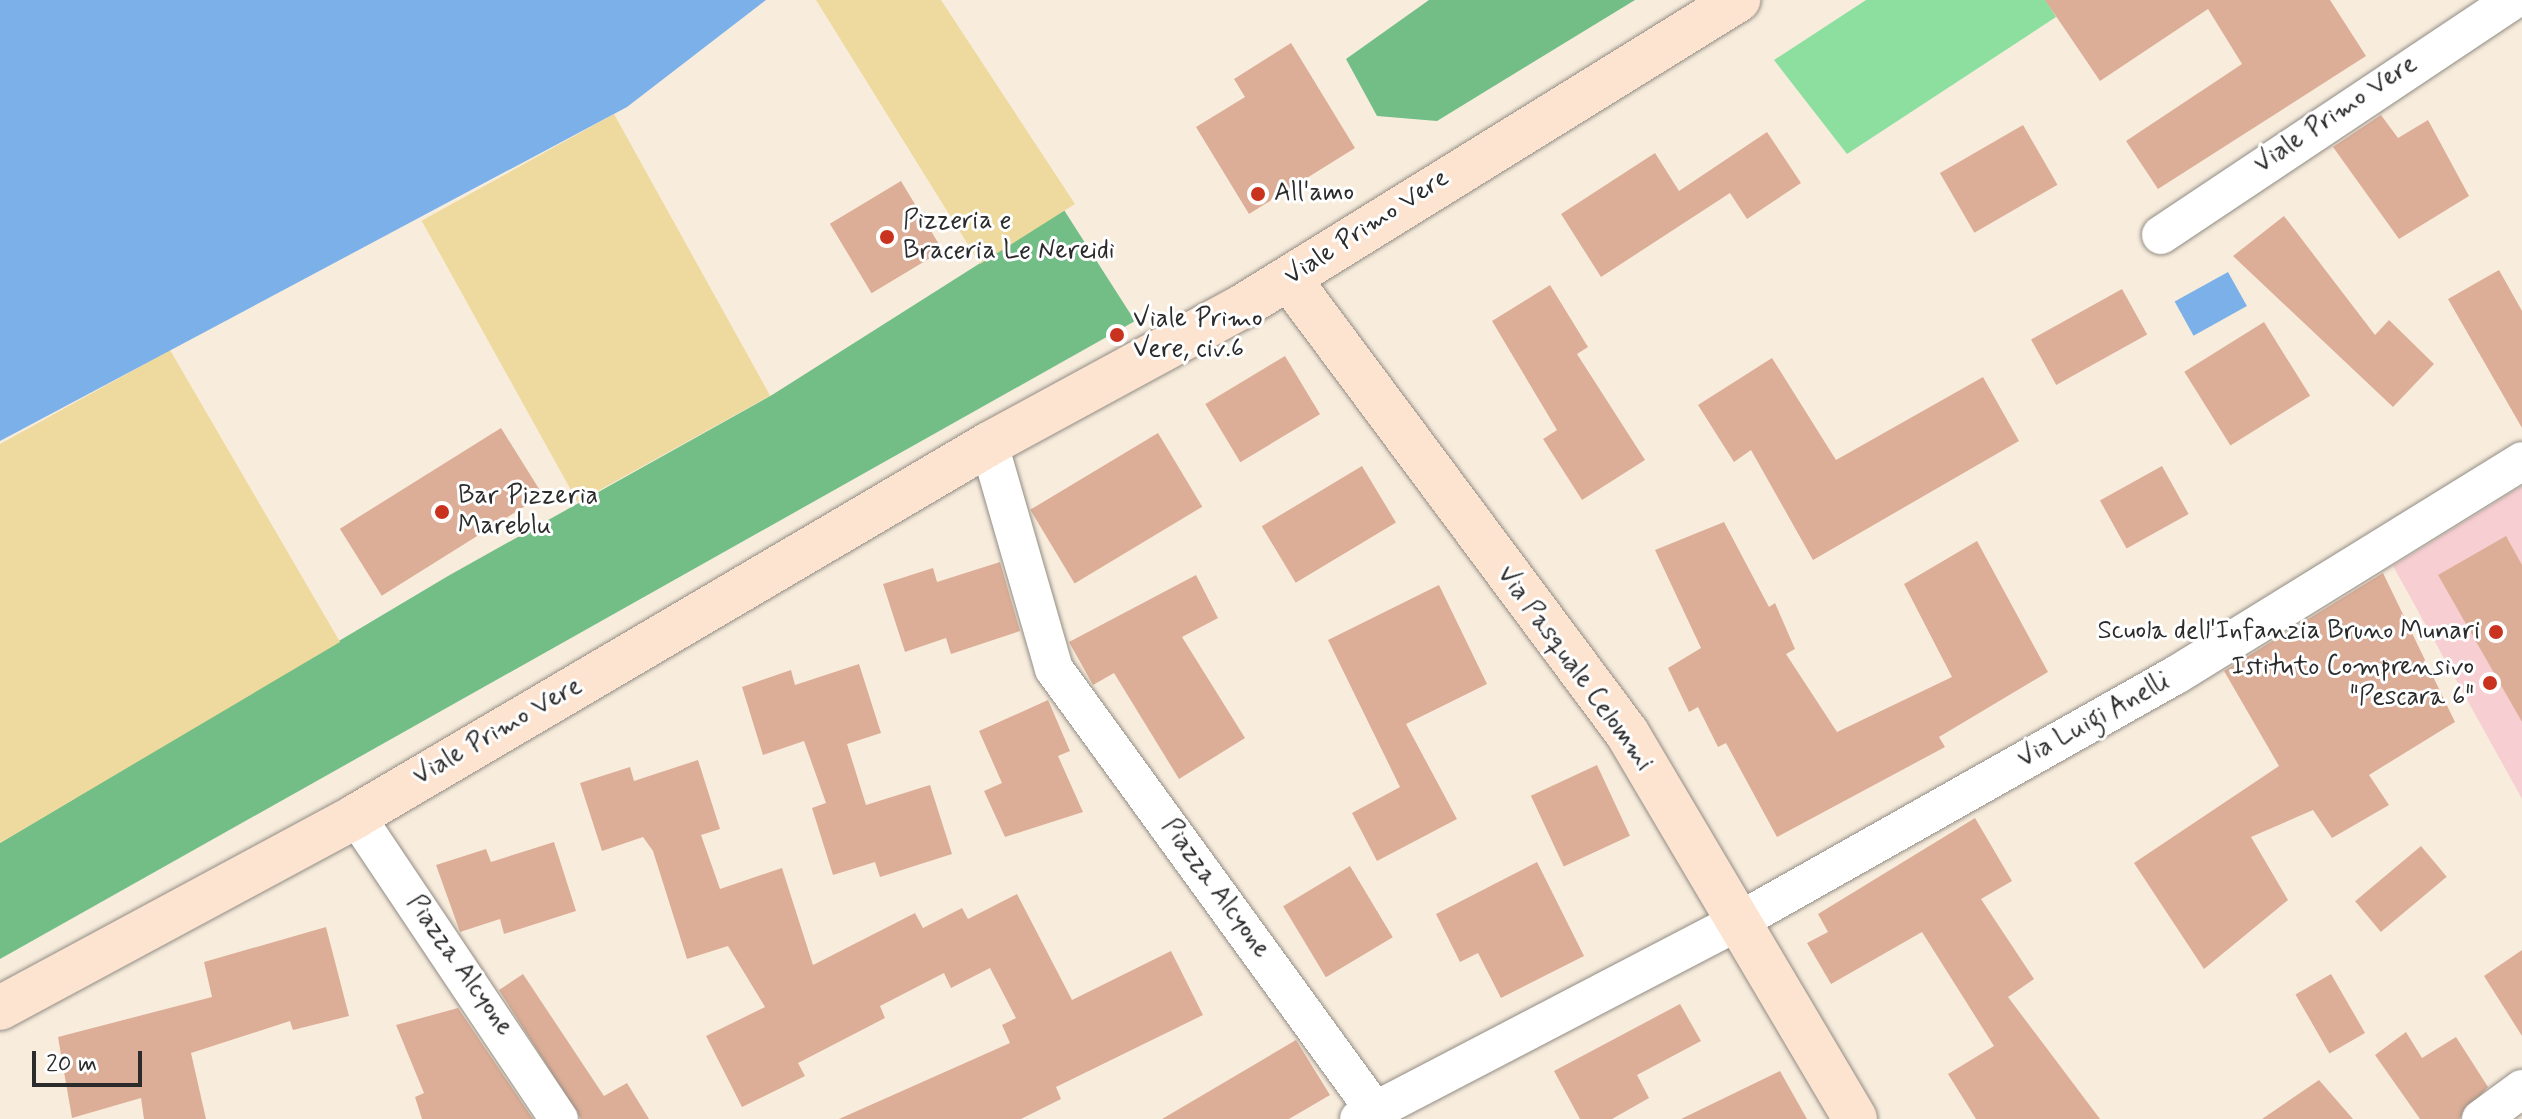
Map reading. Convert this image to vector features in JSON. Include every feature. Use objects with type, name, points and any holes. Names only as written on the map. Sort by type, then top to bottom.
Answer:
[{"type":"street","name":"Viale Primo Vere","points":[[0,1008],[356,816],[989,444],[1289,279],[1738,0]]},
{"type":"street","name":"Viale Primo Vere","points":[[2161,235],[2514,0]]},
{"type":"street","name":"Via Pasquale Celommi","points":[[1289,279],[1627,733],[1741,920],[1855,1119]]},
{"type":"street","name":"Piazza Alcyone","points":[[989,444],[1054,669],[1372,1116],[1741,920]]},
{"type":"street","name":"Via Luigi Anelli","points":[[1741,920],[2176,675],[2522,461]]},
{"type":"street","name":"Piazza Alcyone","points":[[356,816],[559,1119]]},
{"type":"street","points":[[2481,1119],[2522,1089]]},
{"type":"shaded area","name":"Istituto Comprensivo \"Pescara 6\"","points":[[2522,486],[2522,799],[2393,566]]},
{"type":"green space","points":[[1429,0],[1635,0],[1437,121],[1377,116],[1346,59]]},
{"type":"green space","points":[[1866,0],[2046,0],[2056,17],[1847,154],[1774,60]]},
{"type":"green space","points":[[1064,210],[1135,321],[0,959],[0,843],[448,576],[772,395]]},
{"type":"sand","points":[[816,0],[941,0],[1075,204],[980,264]]},
{"type":"sand","points":[[614,114],[770,396],[578,502],[422,221]]},
{"type":"sand","points":[[170,350],[340,642],[0,843],[0,444]]},
{"type":"water","points":[[0,0],[766,0],[627,107],[0,441]]},
{"type":"water","points":[[2228,272],[2247,306],[2194,336],[2175,302]]},
{"type":"building","points":[[2045,0],[2330,0],[2366,56],[2158,189],[2126,141],[2242,64],[2208,9],[2100,81]]},
{"type":"building","points":[[1291,43],[1355,148],[1249,214],[1196,127],[1245,97],[1234,79]]},
{"type":"building","points":[[2381,115],[2398,138],[2428,120],[2469,196],[2399,239],[2333,147]]},
{"type":"building","points":[[2023,125],[2058,185],[1974,233],[1940,173]]},
{"type":"building","points":[[1767,132],[1801,183],[1747,219],[1730,193],[1601,277],[1561,214],[1655,153],[1679,191]]},
{"type":"building","points":[[901,181],[943,250],[872,293],[830,224]]},
{"type":"building","points":[[2284,216],[2375,335],[2389,320],[2434,364],[2393,407],[2233,256]]},
{"type":"building","points":[[2499,270],[2522,311],[2522,428],[2448,299]]},
{"type":"building","points":[[1550,285],[1588,347],[1577,354],[1645,460],[1582,500],[1543,439],[1557,430],[1492,321]]},
{"type":"building","points":[[2122,289],[2147,334],[2056,385],[2031,339]]},
{"type":"building","points":[[2264,322],[2310,396],[2230,446],[2184,372]]},
{"type":"building","points":[[1285,356],[1320,414],[1240,462],[1205,404]]},
{"type":"building","points":[[1772,358],[1836,460],[1983,377],[2019,441],[1813,560],[1751,450],[1734,462],[1698,405]]},
{"type":"building","points":[[501,428],[543,495],[382,596],[340,529]]},
{"type":"building","points":[[1158,433],[1202,507],[1075,583],[1030,510]]},
{"type":"building","points":[[1362,466],[1396,523],[1296,583],[1262,526]]},
{"type":"building","points":[[2162,466],[2189,514],[2127,549],[2100,500]]},
{"type":"building","points":[[1724,522],[1769,607],[1775,603],[1795,649],[1786,654],[1837,732],[1952,677],[1904,584],[1977,541],[2048,672],[1939,737],[1945,747],[1777,837],[1726,743],[1718,747],[1698,707],[1689,712],[1668,668],[1701,648],[1655,550]]},
{"type":"building","name":"Scuola dell'Infanzia Bruno Munari","points":[[2506,536],[2522,565],[2522,722],[2438,575]]},
{"type":"building","points":[[1000,562],[1020,631],[951,654],[946,638],[905,652],[883,584],[933,568],[937,582]]},
{"type":"building","points":[[2383,573],[2455,722],[2369,775],[2389,805],[2332,838],[2313,810],[2251,837],[2288,900],[2204,969],[2134,863],[2279,766],[2224,671]]},
{"type":"building","points":[[1196,575],[1218,618],[1182,637],[1245,738],[1179,779],[1114,673],[1093,685],[1069,642]]},
{"type":"building","points":[[1439,585],[1487,684],[1406,724],[1457,819],[1377,861],[1352,813],[1400,787],[1328,640]]},
{"type":"building","points":[[859,664],[881,733],[847,744],[866,805],[930,785],[952,854],[880,877],[875,862],[833,875],[812,808],[826,803],[804,741],[763,755],[742,687],[791,670],[795,685]]},
{"type":"building","points":[[1048,700],[1070,751],[1058,756],[1083,812],[1005,837],[984,791],[1002,783],[979,731]]},
{"type":"building","points":[[698,760],[720,829],[701,835],[720,889],[782,868],[813,965],[915,913],[923,928],[962,908],[968,919],[1017,894],[1072,1000],[1171,951],[1203,1015],[1056,1087],[1061,1099],[1021,1119],[839,1119],[1010,1043],[1002,1025],[1016,1018],[990,968],[951,988],[944,973],[880,1006],[885,1018],[798,1063],[805,1076],[742,1107],[706,1036],[765,1007],[728,946],[687,959],[653,851],[643,837],[602,851],[580,783],[630,767],[634,781]]},
{"type":"building","points":[[1597,765],[1630,836],[1564,867],[1531,796]]},
{"type":"building","points":[[1975,818],[2012,881],[1981,899],[2034,979],[2008,997],[2100,1119],[1976,1119],[1948,1074],[1994,1046],[1922,932],[1831,984],[1807,943],[1828,932],[1818,914]]},
{"type":"building","points":[[554,842],[576,911],[504,934],[500,919],[460,932],[436,865],[486,849],[491,862]]},
{"type":"building","points":[[2421,846],[2447,877],[2381,932],[2355,901]]},
{"type":"building","points":[[1537,862],[1584,956],[1501,998],[1478,953],[1460,962],[1436,914]]},
{"type":"building","points":[[1350,866],[1393,937],[1326,977],[1283,906]]},
{"type":"building","points":[[326,927],[349,1016],[293,1030],[290,1021],[191,1053],[206,1119],[144,1119],[141,1098],[72,1118],[58,1037],[212,997],[204,962]]},
{"type":"building","points":[[2522,950],[2522,1036],[2484,976]]},
{"type":"building","points":[[523,974],[604,1096],[627,1083],[649,1119],[581,1119],[499,990]]},
{"type":"building","points":[[2331,974],[2365,1033],[2329,1053],[2295,994]]},
{"type":"building","points":[[1680,1004],[1701,1041],[1637,1075],[1649,1098],[1612,1119],[1580,1119],[1554,1071]]},
{"type":"building","points":[[458,1008],[533,1119],[422,1119],[415,1097],[424,1093],[396,1025]]},
{"type":"building","points":[[2406,1032],[2422,1058],[2456,1037],[2488,1087],[2459,1119],[2420,1119],[2375,1055]]},
{"type":"building","points":[[1296,1040],[1330,1095],[1289,1119],[1162,1119]]},
{"type":"building","points":[[1780,1071],[1807,1119],[1681,1119]]},
{"type":"building","points":[[2319,1080],[2353,1119],[2262,1119]]},
{"type":"place","name":"All'amo","points":[[1258,194]]},
{"type":"place","name":"Pizzeria e Braceria Le Nereidi","points":[[887,237]]},
{"type":"place","name":"Viale Primo Vere, civ.6","points":[[1117,335]]},
{"type":"place","name":"Bar Pizzeria Mareblu","points":[[442,512]]},
{"type":"place","name":"Scuola dell'Infanzia Bruno Munari","points":[[2496,632]]},
{"type":"place","name":"Istituto Comprensivo \"Pescara 6\"","points":[[2490,683]]}]
